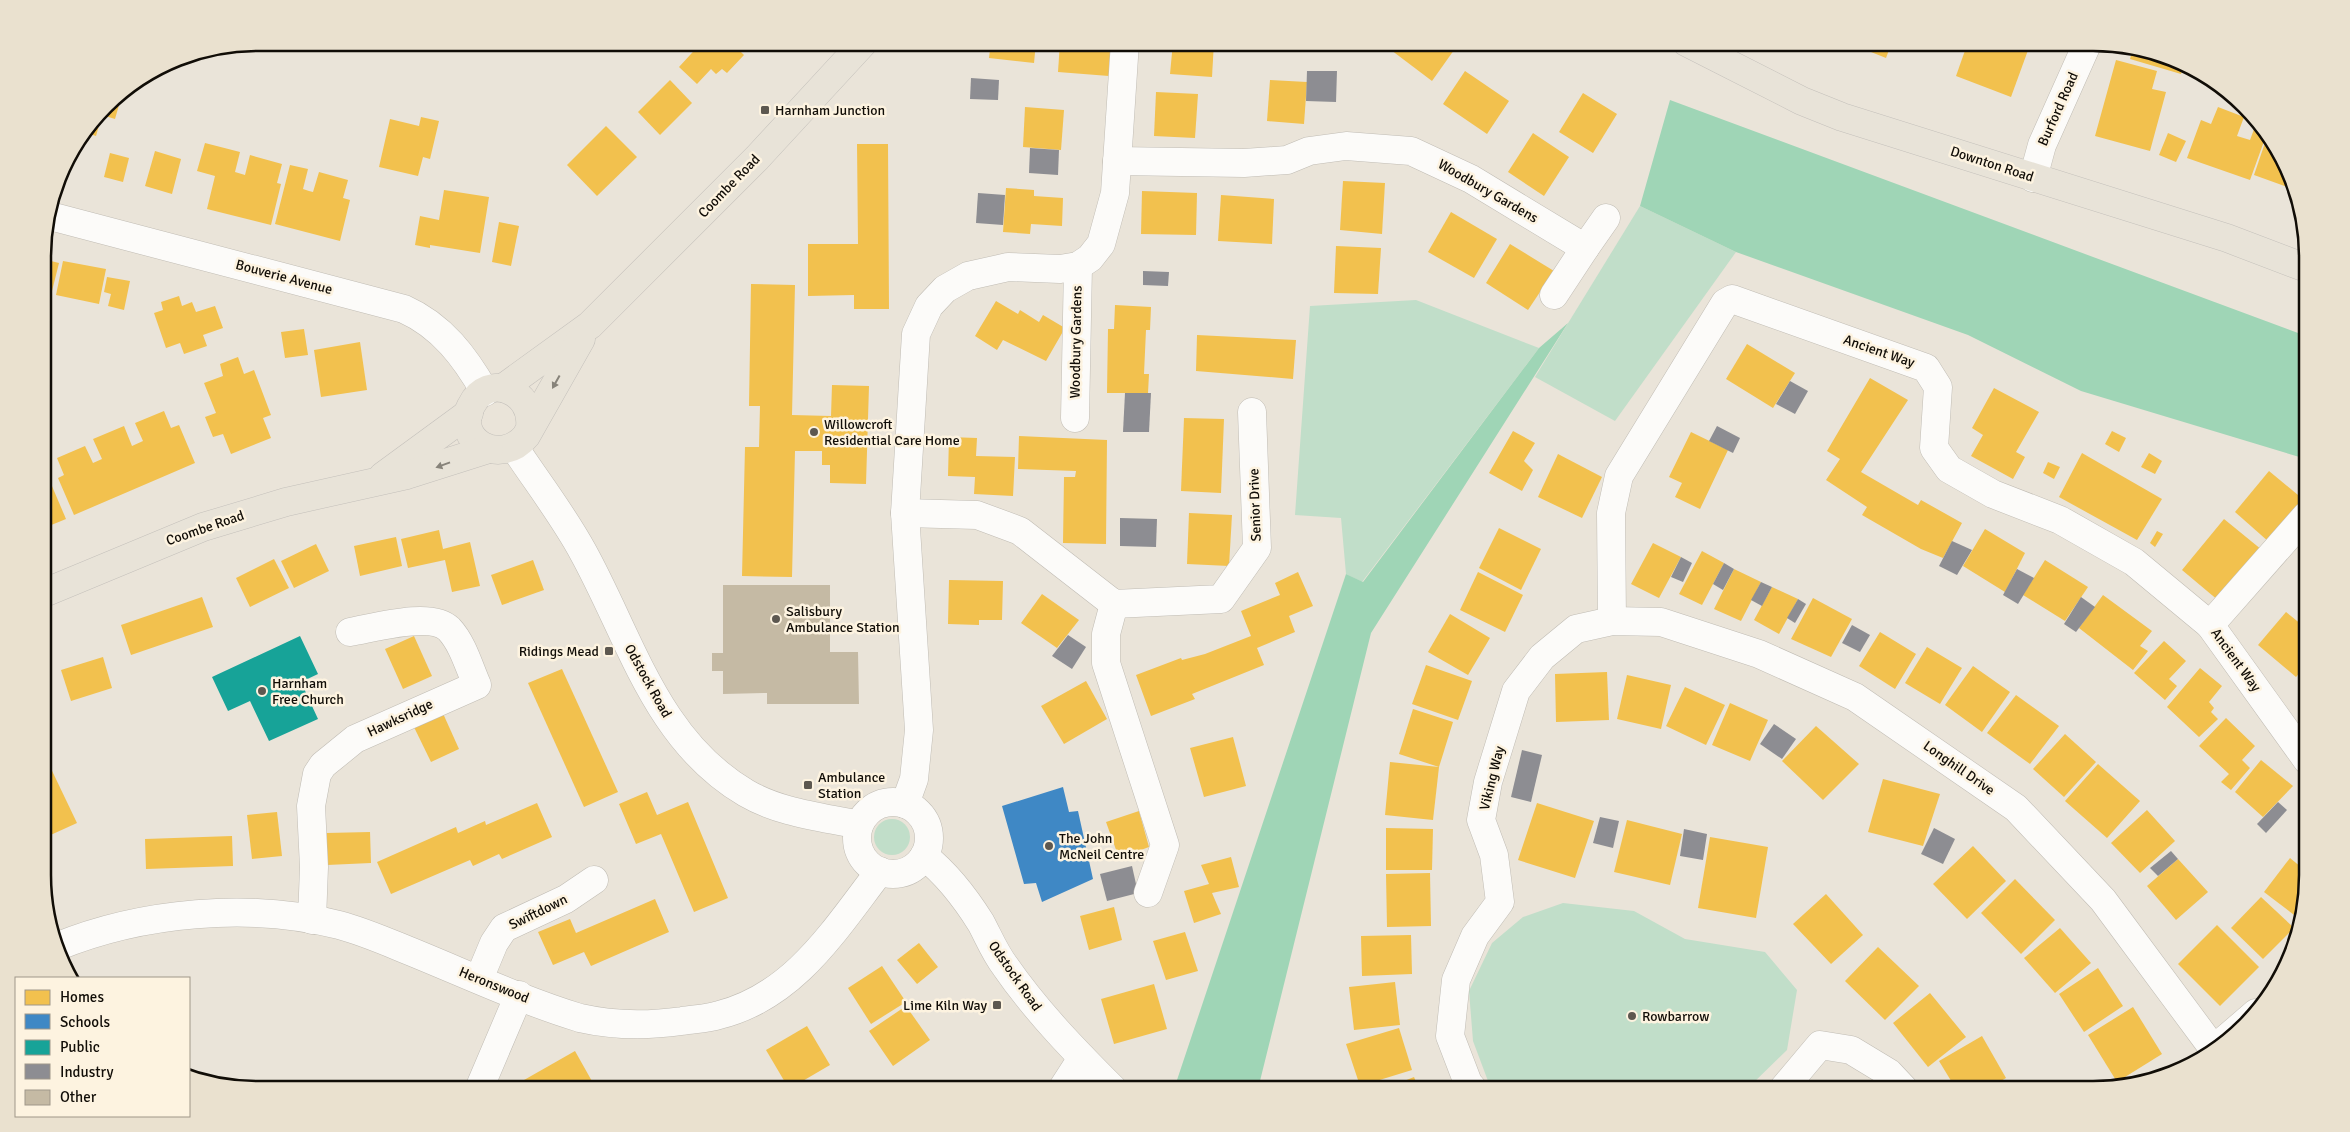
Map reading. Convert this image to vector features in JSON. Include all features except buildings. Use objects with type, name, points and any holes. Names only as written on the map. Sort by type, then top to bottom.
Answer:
[{"type":"highway","name":"Coombe Road","points":[[373,482],[389,472],[486,398],[590,325],[756,158],[856,51]]},
{"type":"highway","name":"Downton Road","points":[[1704,51],[1802,101],[1842,116],[2227,238],[2299,265]]},
{"type":"highway","name":"Coombe Road","points":[[51,590],[203,527],[286,502],[425,470],[511,441],[590,325]]},
{"type":"highway","points":[[520,395],[525,402],[531,419],[511,441],[482,446],[472,435],[468,420],[486,398],[520,395]]},
{"type":"street","name":"Woodbury Gardens","points":[[905,513],[916,334],[929,306],[945,288],[968,276],[1008,267],[1060,269],[1078,266],[1090,258],[1101,244],[1115,193],[1124,51]]},
{"type":"street","name":"Burford Road","points":[[2033,178],[2042,145],[2084,51]]},
{"type":"street","name":"Woodbury Gardens","points":[[1117,161],[1252,162],[1287,160],[1309,151],[1346,146],[1411,151],[1472,179],[1585,248]]},
{"type":"street","name":"Bouverie Avenue","points":[[55,217],[404,309],[428,322],[446,337],[466,360],[486,398]]},
{"type":"street","points":[[1554,295],[1606,218]]},
{"type":"street","name":"Woodbury Gardens","points":[[1075,418],[1078,266]]},
{"type":"street","name":"Ancient Way","points":[[1612,621],[1611,514],[1619,476],[1724,303],[1732,299],[1926,368],[1938,387],[1934,448],[1949,469],[1993,494],[2060,520],[2134,562],[2210,625],[2299,749]]},
{"type":"street","name":"Senior Drive","points":[[1114,604],[1221,599],[1257,548],[1252,412]]},
{"type":"street","name":"Odstock Road","points":[[511,441],[583,552],[657,700],[676,732],[694,752],[730,783],[774,807],[859,825]]},
{"type":"street","points":[[905,804],[914,779],[918,730],[905,513],[977,515],[1020,531],[1114,604],[1106,634],[1106,663],[1164,845],[1148,893]]},
{"type":"street","points":[[2210,625],[2299,524]]},
{"type":"street","name":"Hawksridge","points":[[312,920],[314,867],[311,806],[318,774],[323,765],[355,739],[476,685],[455,637],[441,623],[423,621],[350,632]]},
{"type":"street","name":"Longhill Drive","points":[[1612,621],[1661,622],[1700,634],[1759,654],[1855,697],[2016,808],[2103,900],[2210,1044]]},
{"type":"street","name":"Viking Way","points":[[1467,1081],[1450,1036],[1456,980],[1475,936],[1500,902],[1494,855],[1481,820],[1488,782],[1516,691],[1542,658],[1576,629],[1612,621]]},
{"type":"street","points":[[883,803],[905,804],[918,812],[927,825],[928,846],[918,864],[900,873],[880,871],[863,858],[857,837],[859,825],[869,812],[883,803]]},
{"type":"street","name":"Odstock Road","points":[[924,856],[958,892],[980,923],[1005,967],[1043,1015],[1105,1081]]},
{"type":"street","name":"Heronswood","points":[[63,944],[80,937],[126,924],[190,914],[251,914],[312,920],[368,934],[573,1016],[614,1025],[654,1025],[705,1018],[733,1011],[761,998],[796,974],[838,929],[880,871]]},
{"type":"street","name":"Swiftdown","points":[[479,979],[494,943],[504,928],[566,899],[594,880]]},
{"type":"street","points":[[483,1081],[518,995]]},
{"type":"street","points":[[1790,1081],[1820,1045],[1851,1050],[1889,1073],[1896,1081]]},
{"type":"street","points":[[1067,1081],[1082,1058]]},
{"type":"green space","points":[[1670,100],[2299,333],[2299,457],[2081,391],[1968,335],[1736,252],[1640,206]]},
{"type":"green space","points":[[1640,206],[1736,252],[1615,421],[1535,377]]},
{"type":"green space","points":[[1416,300],[1539,348],[1362,582],[1346,574],[1341,518],[1295,515],[1310,306]]},
{"type":"green space","points":[[1568,323],[1371,633],[1260,1081],[1177,1081],[1346,574],[1363,582],[1539,348]]},
{"type":"green space","points":[[892,819],[899,820],[905,824],[909,830],[909,844],[905,850],[899,854],[892,855],[885,854],[879,850],[875,844],[874,837],[875,830],[879,824],[885,820]]},
{"type":"green space","name":"Rowbarrow","points":[[1563,903],[1634,911],[1685,939],[1765,952],[1797,990],[1787,1050],[1755,1081],[1488,1081],[1473,1041],[1469,991],[1492,943],[1523,917]]},
{"type":"place","name":"Harnham Junction","points":[[765,110]]},
{"type":"place","name":"Willowcroft Residential Care Home","points":[[814,432]]},
{"type":"place","name":"Salisbury Ambulance Station","points":[[776,619]]},
{"type":"place","name":"Ridings Mead","points":[[609,651]]},
{"type":"place","name":"Harnham Free Church","points":[[262,691]]},
{"type":"place","name":"Ambulance Station","points":[[808,785]]},
{"type":"place","name":"The John McNeil Centre","points":[[1049,846]]},
{"type":"place","name":"Lime Kiln Way","points":[[997,1005]]},
{"type":"place","name":"Rowbarrow","points":[[1632,1016]]}]
